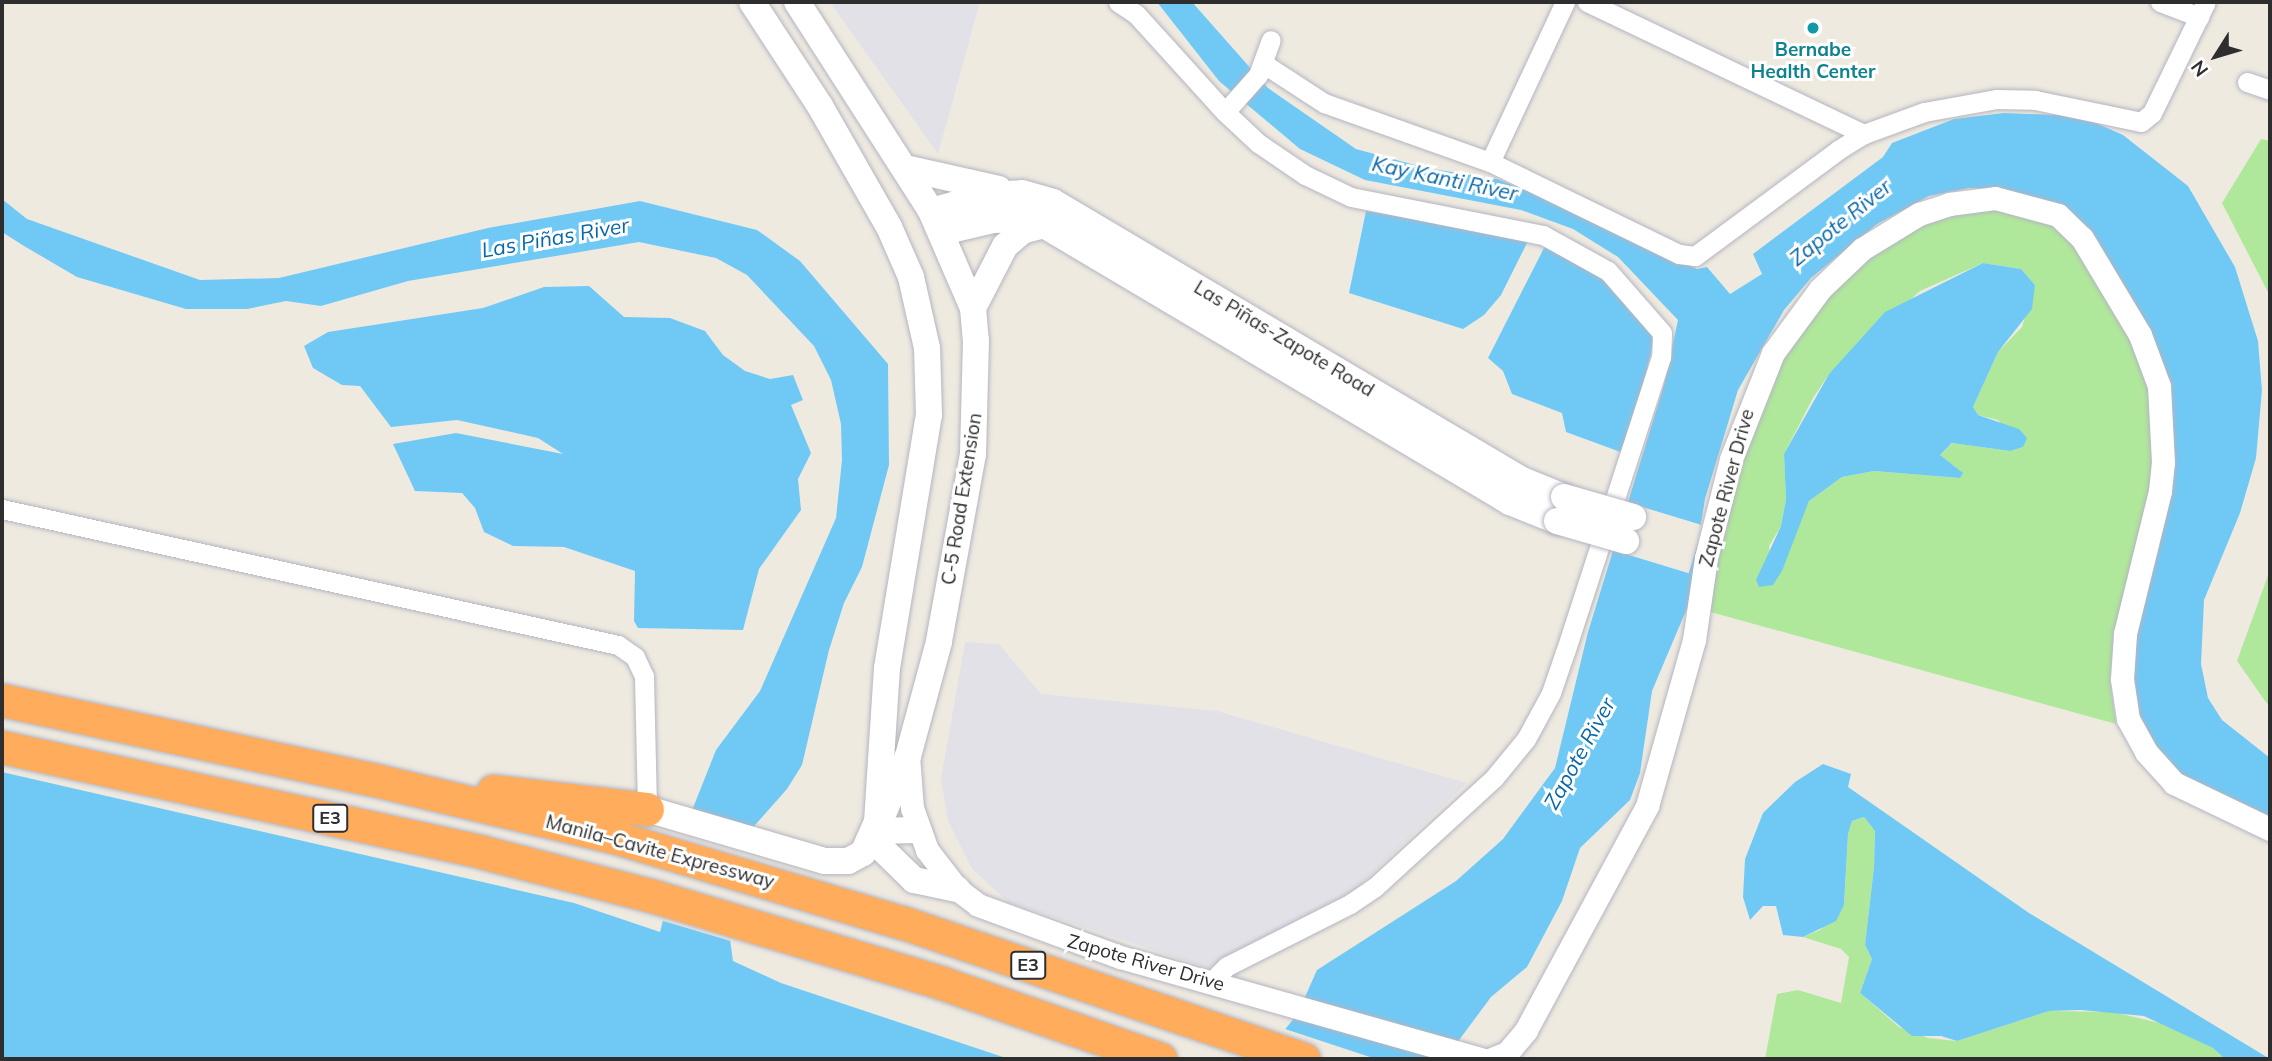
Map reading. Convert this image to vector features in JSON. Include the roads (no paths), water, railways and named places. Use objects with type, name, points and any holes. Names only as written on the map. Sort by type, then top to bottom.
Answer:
[{"type":"highway","name":"Manila–Cavite Expressway","points":[[2,700],[375,780],[670,852],[793,888],[1303,1059]]},
{"type":"highway","name":"E3","points":[[2,747],[482,852],[656,897],[781,931],[1160,1059]]},
{"type":"highway","points":[[375,780],[596,800],[657,812]]},
{"type":"main road","points":[[795,2],[758,11],[820,106],[889,227],[911,277],[927,348],[929,415],[887,668],[874,831],[898,869],[914,880],[957,889]]},
{"type":"main road","name":"C-5 Road Extension","points":[[657,812],[813,859],[848,861],[863,853],[908,756],[939,642],[973,453],[978,379],[972,308],[937,221],[795,2]]},
{"type":"main road","points":[[905,168],[1021,194]]},
{"type":"main road","name":"Las Piñas-Zapote Road","points":[[937,221],[989,195],[1021,194],[1077,214],[1510,473],[1560,509]]},
{"type":"main road","name":"Las Piñas-Zapote Road","points":[[937,221],[1020,219],[1044,225],[1510,502],[1560,509],[1630,529]]},
{"type":"main road","points":[[972,308],[1005,246],[1022,231],[1044,225]]},
{"type":"main road","points":[[874,831],[918,830]]},
{"type":"street","points":[[1118,2],[1136,14],[1228,108],[1258,143],[1306,176],[1351,197],[1544,235],[1608,271],[1635,298],[1662,332],[1663,344],[1551,693],[1526,739],[1494,778],[1375,887],[1350,904],[1234,961],[1211,982]]},
{"type":"street","points":[[1490,162],[1565,2]]},
{"type":"street","points":[[1587,2],[1864,134]]},
{"type":"street","points":[[1261,70],[1324,103],[1490,162],[1679,254],[1695,256],[1864,134],[1924,112],[1996,99],[2035,100],[2141,122],[2152,113],[2203,9],[2160,2]]},
{"type":"street","points":[[1228,108],[1261,70],[1270,40]]},
{"type":"street","points":[[2247,82],[2270,90]]},
{"type":"street","name":"Zapote River Drive","points":[[908,756],[918,830],[940,869],[957,889],[978,905],[1025,926],[1482,1059],[1507,1053],[1525,1030],[1647,806],[1691,654],[1706,558],[1731,459],[1773,353],[1820,289],[1862,249],[1919,214],[1948,204],[1994,198],[2058,215],[2082,238],[2140,335],[2159,386],[2163,462],[2160,491],[2125,634],[2122,679],[2128,719],[2146,752],[2174,783],[2270,829]]},
{"type":"street","points":[[2,509],[618,645],[635,657],[644,676],[657,812]]},
{"type":"water","points":[[1157,2],[1192,2],[1268,88],[1356,149],[1426,168],[1497,179],[1697,269],[1707,267],[1730,294],[1762,274],[1753,254],[1883,157],[1892,143],[1954,119],[2004,113],[2080,116],[2123,135],[2188,186],[2235,267],[2258,341],[2262,390],[2256,458],[2240,513],[2204,600],[2201,664],[2208,698],[2222,720],[2270,758],[2270,821],[2194,785],[2163,760],[2135,717],[2130,677],[2171,397],[2085,228],[1993,189],[1969,188],[1929,196],[1877,224],[1811,278],[1784,310],[1738,390],[1705,499],[1688,606],[1652,691],[1640,773],[1630,800],[1580,848],[1562,901],[1527,967],[1491,997],[1445,1059],[1260,1059],[1297,1015],[1317,970],[1456,881],[1503,839],[1555,768],[1588,632],[1664,385],[1678,320],[1618,257],[1573,229],[1521,210],[1365,180],[1300,149],[1219,81]]},
{"type":"water","name":"Las Piñas River","points":[[2,199],[27,219],[200,280],[279,278],[488,228],[640,201],[757,230],[800,261],[888,364],[889,465],[862,567],[844,603],[829,650],[802,765],[787,789],[739,843],[726,910],[733,961],[781,983],[1009,1059],[2,1059],[2,772],[574,903],[660,932],[689,818],[716,750],[760,691],[836,518],[842,460],[841,424],[831,380],[814,346],[747,275],[716,258],[639,242],[408,281],[321,306],[286,301],[247,309],[186,309],[77,277],[24,246],[2,232]]},
{"type":"water","points":[[1366,211],[1529,239],[1501,295],[1484,315],[1463,329],[1349,293]]},
{"type":"water","points":[[1545,246],[1604,276],[1656,333],[1626,454],[1566,432],[1562,413],[1512,394],[1503,371],[1488,358]]},
{"type":"water","points":[[1983,263],[2021,269],[2035,285],[2032,309],[1998,352],[1973,407],[1978,415],[2019,429],[2027,438],[2023,447],[2010,451],[1952,443],[1940,455],[1963,473],[1960,478],[1874,471],[1842,477],[1809,501],[1782,571],[1773,585],[1759,587],[1756,580],[1781,526],[1786,499],[1784,454],[1829,374],[1885,312]]},
{"type":"water","points":[[589,286],[624,317],[670,318],[705,331],[723,355],[745,371],[770,379],[793,375],[803,400],[791,405],[811,453],[798,479],[801,510],[759,569],[743,630],[638,628],[634,621],[635,571],[564,547],[513,546],[484,532],[475,508],[462,493],[415,491],[393,444],[456,433],[563,454],[538,438],[457,420],[391,427],[360,386],[342,385],[313,368],[304,346],[328,332],[483,308],[544,287]]},
{"type":"water","points":[[1823,764],[1851,774],[1848,787],[2029,913],[2270,1059],[2225,1059],[2213,1048],[2144,1016],[2081,1010],[2049,1011],[1957,1041],[1941,1036],[1912,1036],[1860,993],[1872,959],[1865,945],[1874,867],[1875,831],[1864,817],[1852,821],[1848,834],[1844,905],[1836,921],[1803,937],[1783,935],[1776,906],[1763,906],[1750,920],[1743,897],[1745,859],[1763,813],[1795,782]]},
{"type":"place","name":"Bernabe Health Center","points":[[1813,28]]},
{"type":"water label","name":"Kay Kanti River","points":[[1445,178]]},
{"type":"water label","name":"Zapote River","points":[[1840,222]]},
{"type":"water label","name":"Zapote River","points":[[1579,753]]}]
